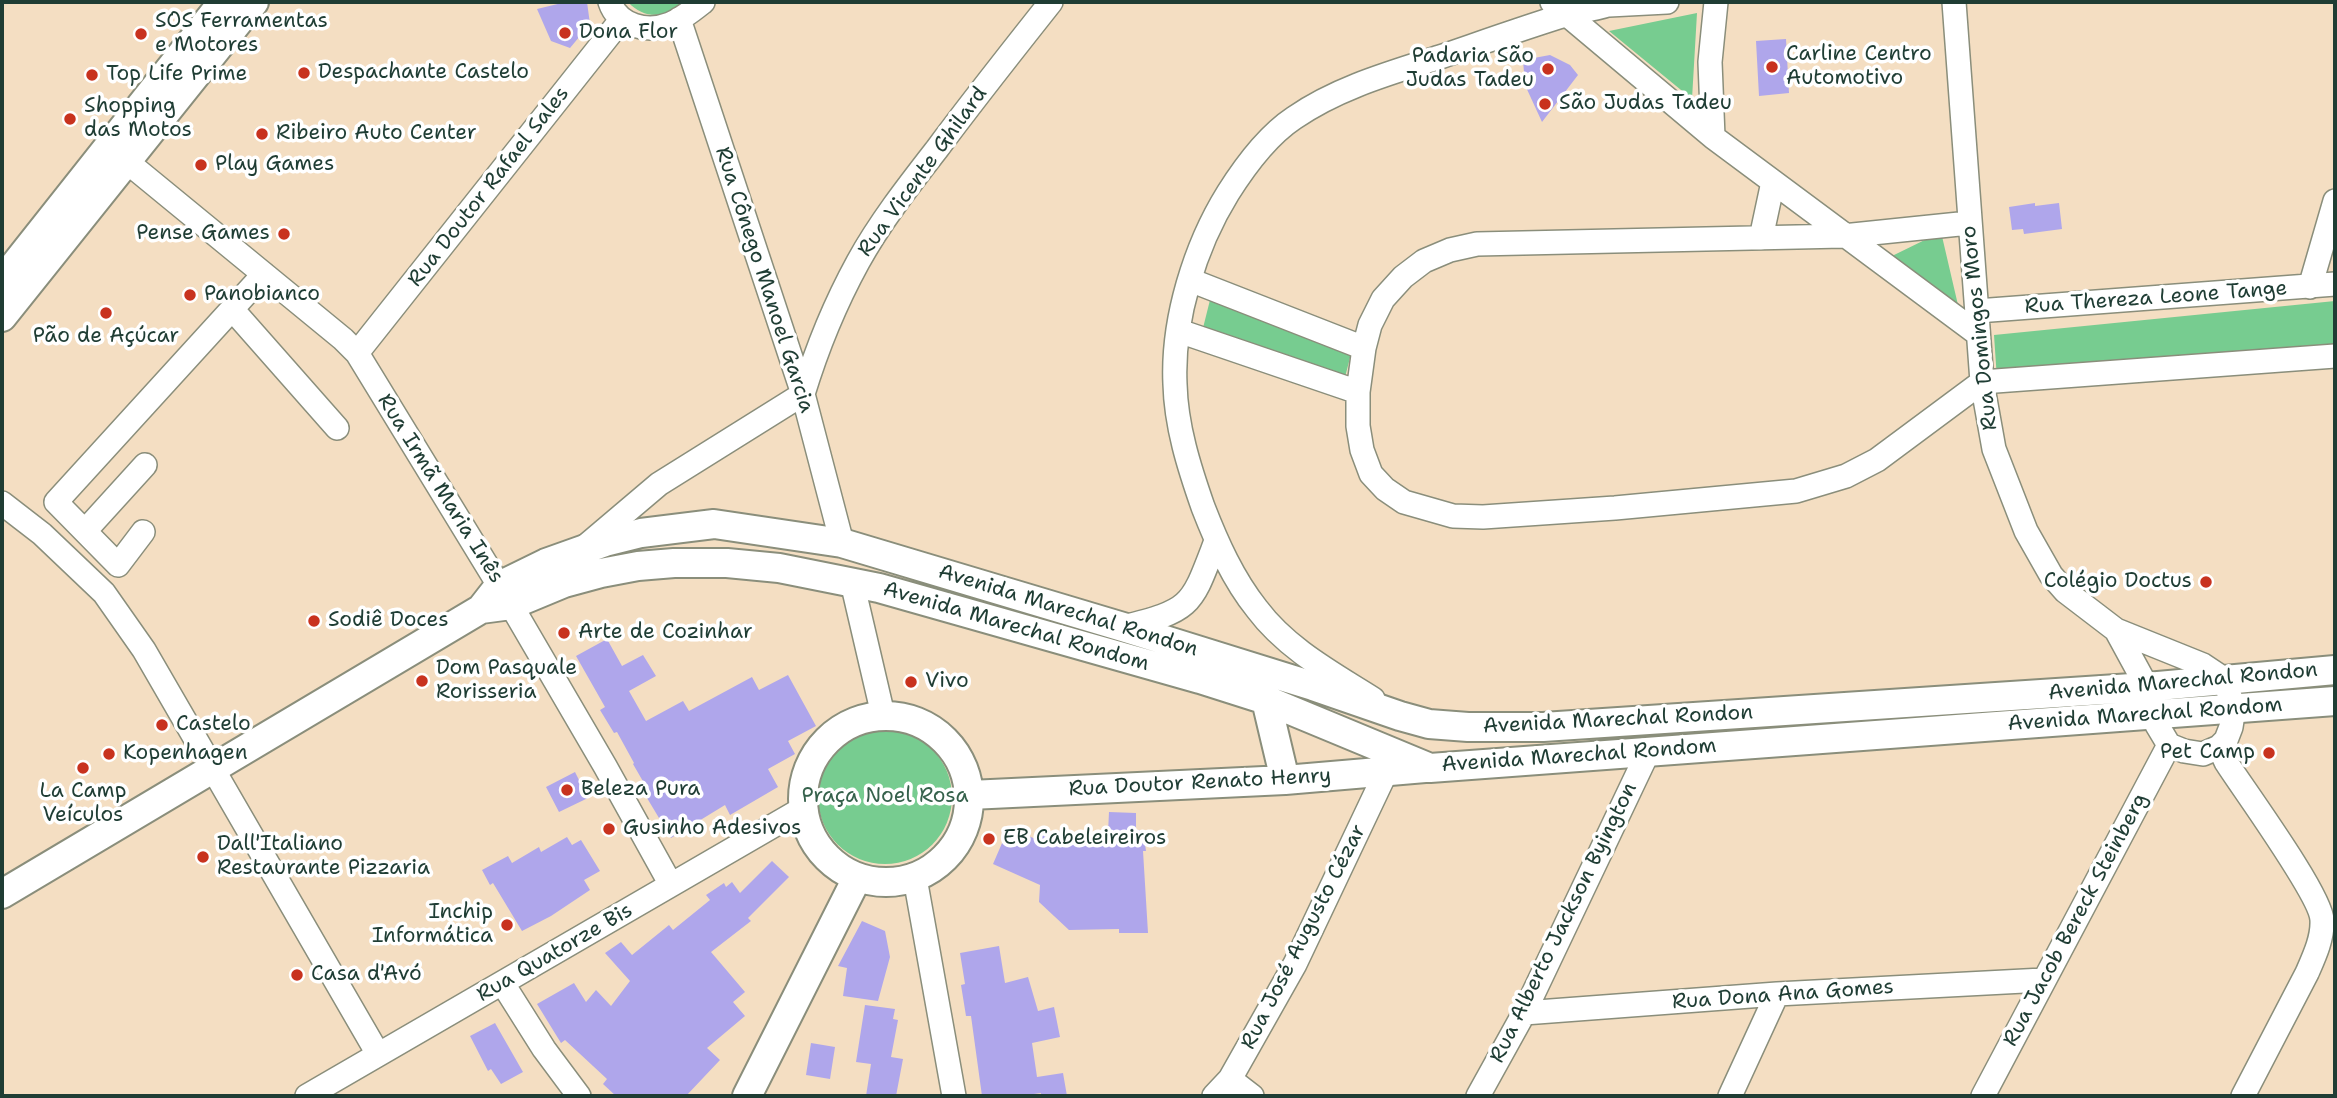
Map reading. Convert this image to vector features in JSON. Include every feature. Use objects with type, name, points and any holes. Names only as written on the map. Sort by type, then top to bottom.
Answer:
[{"type":"main road","points":[[2,281],[223,2]]},
{"type":"main road","points":[[2,317],[254,2]]},
{"type":"main road","name":"Avenida Marechal Rondon","points":[[505,595],[522,573],[582,550],[641,533],[714,524],[842,543],[1313,685],[1400,716],[1429,723],[1468,727],[1544,727],[2147,687],[2335,670]]},
{"type":"main road","name":"Avenida Marechal Rondom","points":[[505,595],[601,572],[674,563],[727,563],[779,568],[879,588],[1200,678],[1266,701],[1430,768],[1649,750],[2155,720],[2234,708],[2335,701]]},
{"type":"main road","points":[[2,894],[505,595]]},
{"type":"main road","points":[[1266,701],[1285,780]]},
{"type":"main road","points":[[883,715],[908,718],[932,729],[952,747],[965,770],[970,795],[967,821],[956,845],[939,865],[915,878],[887,883],[858,878],[831,862],[811,838],[802,809],[803,786],[810,764],[822,744],[849,724],[883,715]]},
{"type":"main road","name":"Rua Doutor Renato Henry","points":[[970,795],[1285,780],[1430,768]]},
{"type":"main road","points":[[747,1096],[858,878]]},
{"type":"street","points":[[615,11],[649,28],[669,25],[703,2]]},
{"type":"street","name":"Rua Vicente Ghilard","points":[[803,394],[816,351],[837,303],[883,222],[980,91],[1051,2]]},
{"type":"street","points":[[1400,716],[1316,663],[1280,635],[1257,610],[1216,541],[1184,448],[1176,406],[1175,361],[1190,280],[1210,222],[1257,152],[1291,120],[1318,102],[1560,8],[1667,2]]},
{"type":"street","points":[[1713,137],[1710,62],[1716,2]]},
{"type":"street","name":"Rua Domingos Moro","points":[[1954,2],[1982,382],[1994,449],[2015,505],[2038,555],[2065,591],[2116,630],[2203,665],[2224,679]]},
{"type":"street","points":[[1560,8],[1713,137],[1843,236],[1978,323]]},
{"type":"street","name":"Rua Doutor Rafael Sales","points":[[357,354],[615,11]]},
{"type":"street","name":"Rua Cônego Manoel Garcia","points":[[679,19],[803,394],[842,543]]},
{"type":"street","name":"Rua Irmã Maria Inês","points":[[126,161],[343,339],[357,354],[505,595],[671,885]]},
{"type":"street","points":[[1761,238],[1773,182]]},
{"type":"street","points":[[2310,287],[2335,201]]},
{"type":"street","points":[[1969,223],[1843,236],[1477,244],[1450,250],[1424,261],[1403,277],[1382,299],[1370,326],[1358,392],[1358,426],[1362,450],[1371,474],[1385,489],[1404,502],[1452,516],[1483,517],[1628,507],[1796,491],[1846,476],[1877,460],[1982,382],[2335,356]]},
{"type":"street","points":[[143,531],[118,565],[56,502],[264,274]]},
{"type":"street","points":[[1190,280],[1364,348]]},
{"type":"street","name":"Rua Thereza Leone Tange","points":[[1978,323],[2335,284]]},
{"type":"street","points":[[232,309],[337,428]]},
{"type":"street","points":[[1179,331],[1358,392]]},
{"type":"street","points":[[582,550],[659,484],[803,394]]},
{"type":"street","points":[[85,531],[145,465]]},
{"type":"street","points":[[2,503],[42,534],[104,593],[144,650],[378,1054]]},
{"type":"street","points":[[1123,627],[1160,618],[1190,601],[1216,541]]},
{"type":"street","points":[[852,582],[883,715]]},
{"type":"street","points":[[2116,630],[2147,687],[2155,720],[2169,745],[2199,754],[2219,747],[2229,734],[2234,708],[2224,679]]},
{"type":"street","name":"Rua Jacob Bereck Steinberg","points":[[1983,1096],[2169,745]]},
{"type":"street","points":[[2219,747],[2312,893],[2328,934],[2244,1096]]},
{"type":"street","name":"Rua Alberto Jackson Byington","points":[[1478,1096],[1524,1013],[1649,750]]},
{"type":"street","name":"Rua José Augusto Cézar","points":[[1214,1096],[1230,1079],[1295,964],[1386,772]]},
{"type":"street","name":"Rua Quatorze Bis","points":[[311,1095],[802,809]]},
{"type":"street","points":[[915,878],[954,1096]]},
{"type":"street","name":"Rua Dona Ana Gomes","points":[[1524,1013],[1777,994],[2043,980]]},
{"type":"street","points":[[503,984],[544,1049],[579,1096]]},
{"type":"street","points":[[1730,1096],[1777,994]]},
{"type":"street","points":[[1230,1079],[1252,1096]]},
{"type":"green space","points":[[628,2],[690,2],[674,11],[658,15],[642,12]]},
{"type":"green space","points":[[1697,13],[1692,99],[1609,31]]},
{"type":"green space","points":[[1941,232],[1958,305],[1892,256]]},
{"type":"green space","points":[[1211,296],[1352,350],[1343,385],[1201,336]]},
{"type":"green space","points":[[2335,301],[2335,350],[1997,379],[1994,335]]},
{"type":"green space","name":"Praça Noel Rosa","points":[[885,730],[911,735],[932,750],[947,771],[952,797],[947,823],[932,844],[911,859],[885,864],[859,859],[838,844],[823,823],[818,797],[823,771],[838,750],[859,735]]},
{"type":"building","name":"Dona Flor","points":[[566,2],[587,2],[590,24],[570,48],[551,41],[537,9]]},
{"type":"building","name":"Carline Centro Automotivo","points":[[1786,39],[1789,93],[1759,96],[1756,41]]},
{"type":"building","name":"São Judas Tadeu","points":[[1550,55],[1570,65],[1578,75],[1542,122],[1525,85],[1523,60]]},
{"type":"building","points":[[2035,203],[2035,206],[2059,203],[2062,229],[2024,234],[2023,229],[2012,230],[2009,207]]},
{"type":"building","points":[[607,639],[622,666],[643,655],[656,676],[629,691],[646,721],[683,701],[689,711],[752,677],[759,690],[788,675],[816,726],[788,741],[795,754],[768,769],[778,787],[730,815],[725,805],[671,838],[644,793],[648,790],[617,732],[614,733],[600,710],[605,707],[576,656]]},
{"type":"building","points":[[575,772],[588,798],[559,812],[546,787]]},
{"type":"building","points":[[1109,812],[1136,813],[1136,830],[1143,830],[1148,933],[1119,933],[1119,929],[1069,930],[1039,902],[1040,885],[993,864],[1009,827],[1042,842],[1041,832],[1108,833]]},
{"type":"building","points":[[567,837],[572,845],[581,840],[600,871],[584,880],[590,890],[551,916],[522,931],[482,870],[508,856],[512,863],[539,847],[541,852]]},
{"type":"building","points":[[772,861],[789,877],[748,918],[751,921],[711,952],[745,992],[733,1002],[745,1016],[707,1048],[720,1060],[686,1096],[616,1096],[603,1084],[607,1079],[565,1040],[561,1043],[537,1004],[574,983],[586,1002],[596,990],[611,1006],[630,981],[605,953],[621,942],[632,955],[669,925],[673,930],[710,900],[706,895],[724,883],[726,887],[732,882],[740,893]]},
{"type":"building","points":[[862,921],[885,931],[890,957],[878,1001],[843,996],[847,968],[838,966]]},
{"type":"building","points":[[999,946],[1005,983],[1028,977],[1038,1011],[1054,1007],[1060,1037],[1032,1043],[1037,1077],[1063,1073],[1067,1096],[1041,1096],[1041,1093],[982,1096],[971,1016],[966,1016],[961,985],[965,984],[960,953]]},
{"type":"building","points":[[865,1005],[895,1009],[893,1019],[898,1020],[891,1057],[903,1059],[896,1096],[866,1096],[871,1064],[856,1062]]},
{"type":"building","points":[[495,1023],[523,1072],[501,1084],[491,1069],[488,1071],[470,1036]]},
{"type":"building","points":[[811,1043],[835,1047],[830,1079],[806,1075]]},
{"type":"place","name":"Dona Flor","points":[[565,33]]},
{"type":"place","name":"SOS Ferramentas e Motores","points":[[141,34]]},
{"type":"place","name":"Carline Centro Automotivo","points":[[1772,67]]},
{"type":"place","name":"Padaria São Judas Tadeu","points":[[1548,69]]},
{"type":"place","name":"Despachante Castelo","points":[[304,73]]},
{"type":"place","name":"Top Life Prime","points":[[92,75]]},
{"type":"place","name":"São Judas Tadeu","points":[[1545,104]]},
{"type":"place","name":"Shopping das Motos","points":[[70,119]]},
{"type":"place","name":"Ribeiro Auto Center","points":[[262,134]]},
{"type":"place","name":"Play Games","points":[[201,165]]},
{"type":"place","name":"Pense Games","points":[[284,234]]},
{"type":"place","name":"Panobianco","points":[[190,295]]},
{"type":"place","name":"Pão de Açúcar","points":[[106,313]]},
{"type":"place","name":"Colégio Doctus","points":[[2206,582]]},
{"type":"place","name":"Sodiê Doces","points":[[314,621]]},
{"type":"place","name":"Arte de Cozinhar","points":[[564,633]]},
{"type":"place","name":"Dom Pasquale Rorisseria","points":[[422,681]]},
{"type":"place","name":"Vivo","points":[[911,682]]},
{"type":"place","name":"Castelo","points":[[162,725]]},
{"type":"place","name":"Pet Camp","points":[[2269,753]]},
{"type":"place","name":"Kopenhagen","points":[[109,754]]},
{"type":"place","name":"La Camp Veículos","points":[[83,768]]},
{"type":"place","name":"Beleza Pura","points":[[567,790]]},
{"type":"place","name":"Gusinho Adesivos","points":[[609,829]]},
{"type":"place","name":"EB Cabeleireiros","points":[[989,839]]},
{"type":"place","name":"Dall'Italiano Restaurante Pizzaria","points":[[203,857]]},
{"type":"place","name":"Inchip Informática","points":[[507,925]]},
{"type":"place","name":"Casa d'Avó","points":[[297,975]]}]
